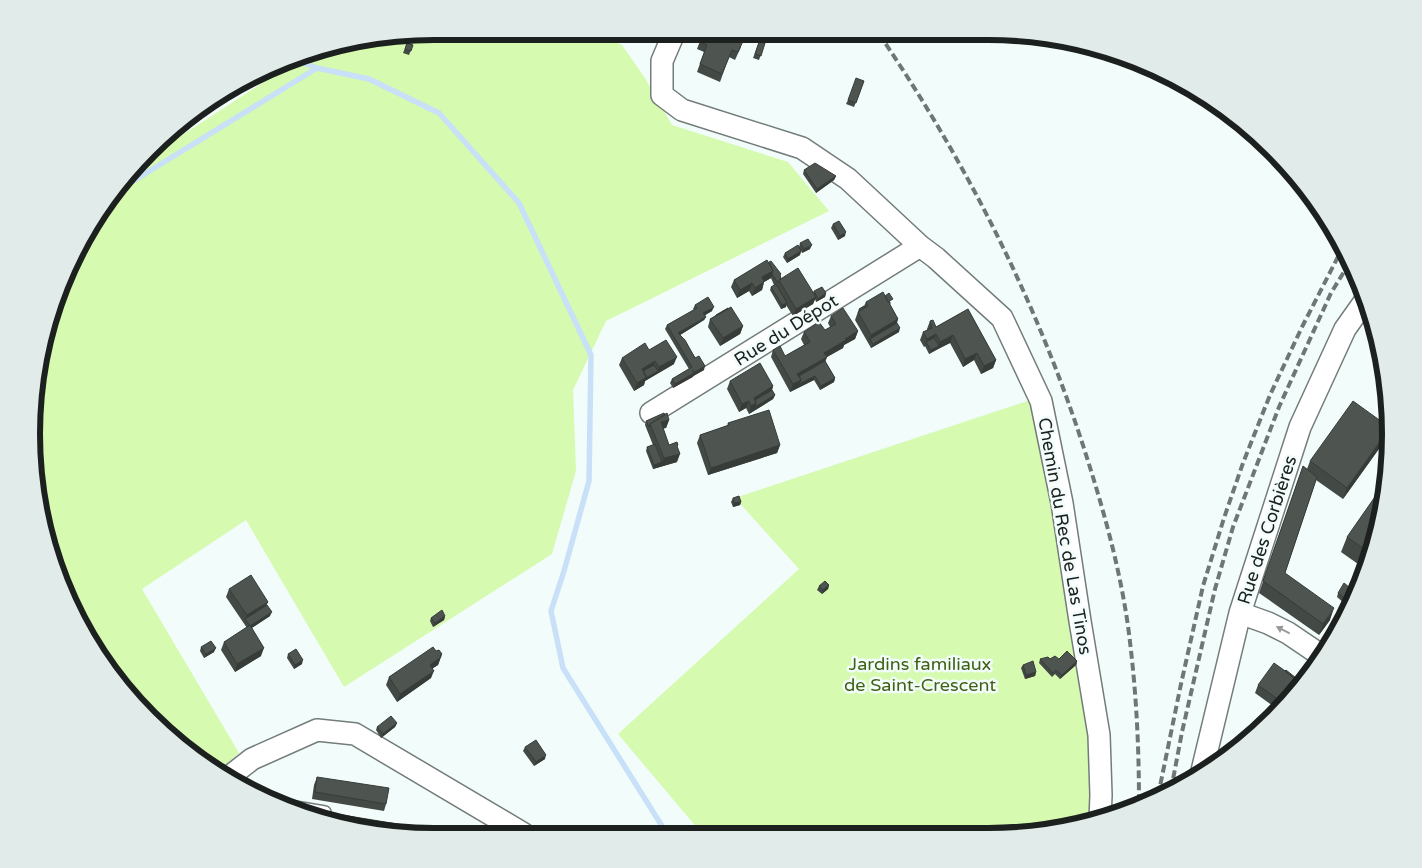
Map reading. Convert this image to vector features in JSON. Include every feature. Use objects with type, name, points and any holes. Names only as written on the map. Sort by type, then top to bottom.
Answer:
[{"type":"street","name":"Chemin du Rec de Las Tinos","points":[[671,40],[662,61],[662,95],[682,110],[802,148],[848,179],[1002,318],[1041,400],[1062,502],[1099,735],[1100,812]]},
{"type":"street","name":"Rue du Dépot","points":[[651,412],[920,246]]},
{"type":"street","name":"Rue des Corbières","points":[[1204,764],[1240,612],[1300,427],[1345,330],[1361,307]]},
{"type":"street","points":[[1240,612],[1288,633],[1316,652]]},
{"type":"street","points":[[234,773],[252,759],[316,730],[355,734],[514,828]]},
{"type":"lane","points":[[321,811],[336,814]]},
{"type":"green space","points":[[450,40],[611,40],[622,45],[645,78],[672,125],[788,162],[829,211],[606,321],[573,390],[576,471],[552,554],[344,687],[246,520],[142,589],[239,753],[223,767],[194,747],[155,713],[121,674],[93,631],[70,585],[53,536],[43,485],[41,460],[40,434],[43,383],[53,332],[70,283],[106,215],[138,174],[164,147],[283,70],[332,53],[381,43]]},
{"type":"green space","name":"Jardins familiaux de Saint-Crescent","points":[[1030,400],[1063,548],[1090,749],[1093,814],[1039,825],[988,828],[697,828],[618,734],[799,569],[735,498]]},
{"type":"building","points":[[744,40],[738,52],[732,50],[722,74],[700,64],[707,45],[699,41]]},
{"type":"building","points":[[759,42],[765,43],[761,56],[755,54]]},
{"type":"building","points":[[407,43],[413,45],[411,51],[405,49]]},
{"type":"building","points":[[856,78],[864,81],[856,103],[848,100]]},
{"type":"building","points":[[815,163],[836,176],[817,189],[804,170]]},
{"type":"building","points":[[839,221],[846,232],[840,236],[833,224]]},
{"type":"building","points":[[808,239],[812,245],[804,249],[800,243]]},
{"type":"building","points":[[798,245],[801,251],[788,259],[785,253]]},
{"type":"building","points":[[767,260],[773,271],[762,277],[764,282],[755,288],[752,283],[740,290],[734,280]]},
{"type":"building","points":[[771,261],[781,274],[781,279],[778,283],[772,274],[773,271],[769,262]]},
{"type":"building","points":[[798,268],[816,297],[796,309],[779,280]]},
{"type":"building","points":[[776,284],[787,303],[782,305],[771,287]]},
{"type":"building","points":[[822,287],[826,293],[818,299],[814,291]]},
{"type":"building","points":[[883,292],[898,319],[871,335],[858,312],[868,306],[866,302]]},
{"type":"building","points":[[889,293],[893,299],[888,302],[885,296]]},
{"type":"building","points":[[708,297],[714,307],[703,313],[706,317],[678,333],[685,340],[695,358],[699,356],[705,366],[695,372],[692,370],[694,373],[675,384],[672,379],[692,367],[667,325],[697,308],[695,305]]},
{"type":"building","points":[[731,307],[743,326],[723,338],[710,319]]},
{"type":"building","points":[[843,308],[858,331],[824,353],[827,357],[797,374],[801,380],[793,384],[773,350],[780,346],[785,356],[810,342],[804,332],[819,322],[825,330],[836,324],[831,316]]},
{"type":"building","points":[[968,309],[996,360],[984,366],[977,353],[965,359],[953,335],[940,342],[936,334],[927,339],[923,332],[932,328],[930,321],[933,320],[936,327]]},
{"type":"building","points":[[897,323],[900,328],[873,344],[870,339]]},
{"type":"building","points":[[934,338],[939,346],[931,350],[926,342]]},
{"type":"building","points":[[666,340],[677,357],[659,367],[655,361],[642,369],[647,377],[637,383],[622,358],[645,343],[649,350]]},
{"type":"building","points":[[825,361],[835,378],[821,386],[815,376],[799,384],[801,380],[799,376]]},
{"type":"building","points":[[760,363],[773,386],[754,398],[756,403],[751,406],[749,401],[742,404],[730,381]]},
{"type":"building","points":[[654,365],[658,371],[646,378],[643,371]]},
{"type":"building","points":[[772,390],[775,395],[755,407],[755,400]]},
{"type":"building","points":[[1353,401],[1382,422],[1382,439],[1347,488],[1310,461]]},
{"type":"building","points":[[769,410],[780,445],[711,468],[700,435],[729,425],[728,423]]},
{"type":"building","points":[[664,413],[665,415],[650,424],[649,427],[646,421]]},
{"type":"building","points":[[667,413],[669,420],[661,422],[669,445],[677,442],[680,454],[664,458],[650,424]]},
{"type":"building","points":[[655,444],[662,462],[654,465],[647,447]]},
{"type":"building","points":[[1303,466],[1317,477],[1285,573],[1334,608],[1323,624],[1263,581]]},
{"type":"building","points":[[1377,493],[1365,550],[1347,537]]},
{"type":"building","points":[[739,496],[741,502],[734,503],[733,498]]},
{"type":"building","points":[[251,575],[268,602],[247,615],[229,589]]},
{"type":"building","points":[[825,581],[829,585],[823,590],[819,586]]},
{"type":"building","points":[[1344,583],[1350,588],[1345,599],[1338,593]]},
{"type":"building","points":[[267,605],[272,612],[250,626],[245,619]]},
{"type":"building","points":[[442,610],[445,616],[435,623],[431,618]]},
{"type":"building","points":[[250,625],[264,648],[237,664],[224,642]]},
{"type":"building","points":[[211,641],[216,648],[206,654],[201,647]]},
{"type":"building","points":[[433,647],[442,654],[440,655],[441,657],[430,665],[434,671],[400,694],[389,677]]},
{"type":"building","points":[[296,649],[303,660],[295,665],[288,654]]},
{"type":"building","points":[[1067,651],[1077,661],[1062,675],[1056,670],[1053,673],[1040,659],[1048,657],[1050,659],[1055,656],[1059,659]]},
{"type":"building","points":[[1033,661],[1036,672],[1026,675],[1023,665]]},
{"type":"building","points":[[1274,663],[1296,680],[1292,682],[1279,700],[1258,685]]},
{"type":"building","points":[[1286,670],[1296,678],[1285,671]]},
{"type":"building","points":[[391,716],[397,723],[383,734],[377,727]]},
{"type":"building","points":[[536,740],[546,755],[536,762],[525,747]]},
{"type":"building","points":[[317,777],[389,788],[386,804],[315,792]]},
{"type":"building","points":[[321,811],[418,827],[383,825]]},
{"type":"waterway","points":[[303,63],[317,68],[369,79],[439,113],[519,203],[591,355],[589,481],[551,611],[563,668],[663,828]]},
{"type":"waterway","points":[[131,183],[317,68]]},
{"type":"railway","points":[[883,40],[943,135],[972,187],[1025,293],[1069,404],[1106,522],[1125,605],[1135,693],[1139,798]]},
{"type":"railway","points":[[1160,788],[1203,586],[1224,518],[1270,395],[1339,255]]},
{"type":"railway","points":[[1173,781],[1215,589],[1233,527],[1279,407],[1331,293],[1345,269]]}]
